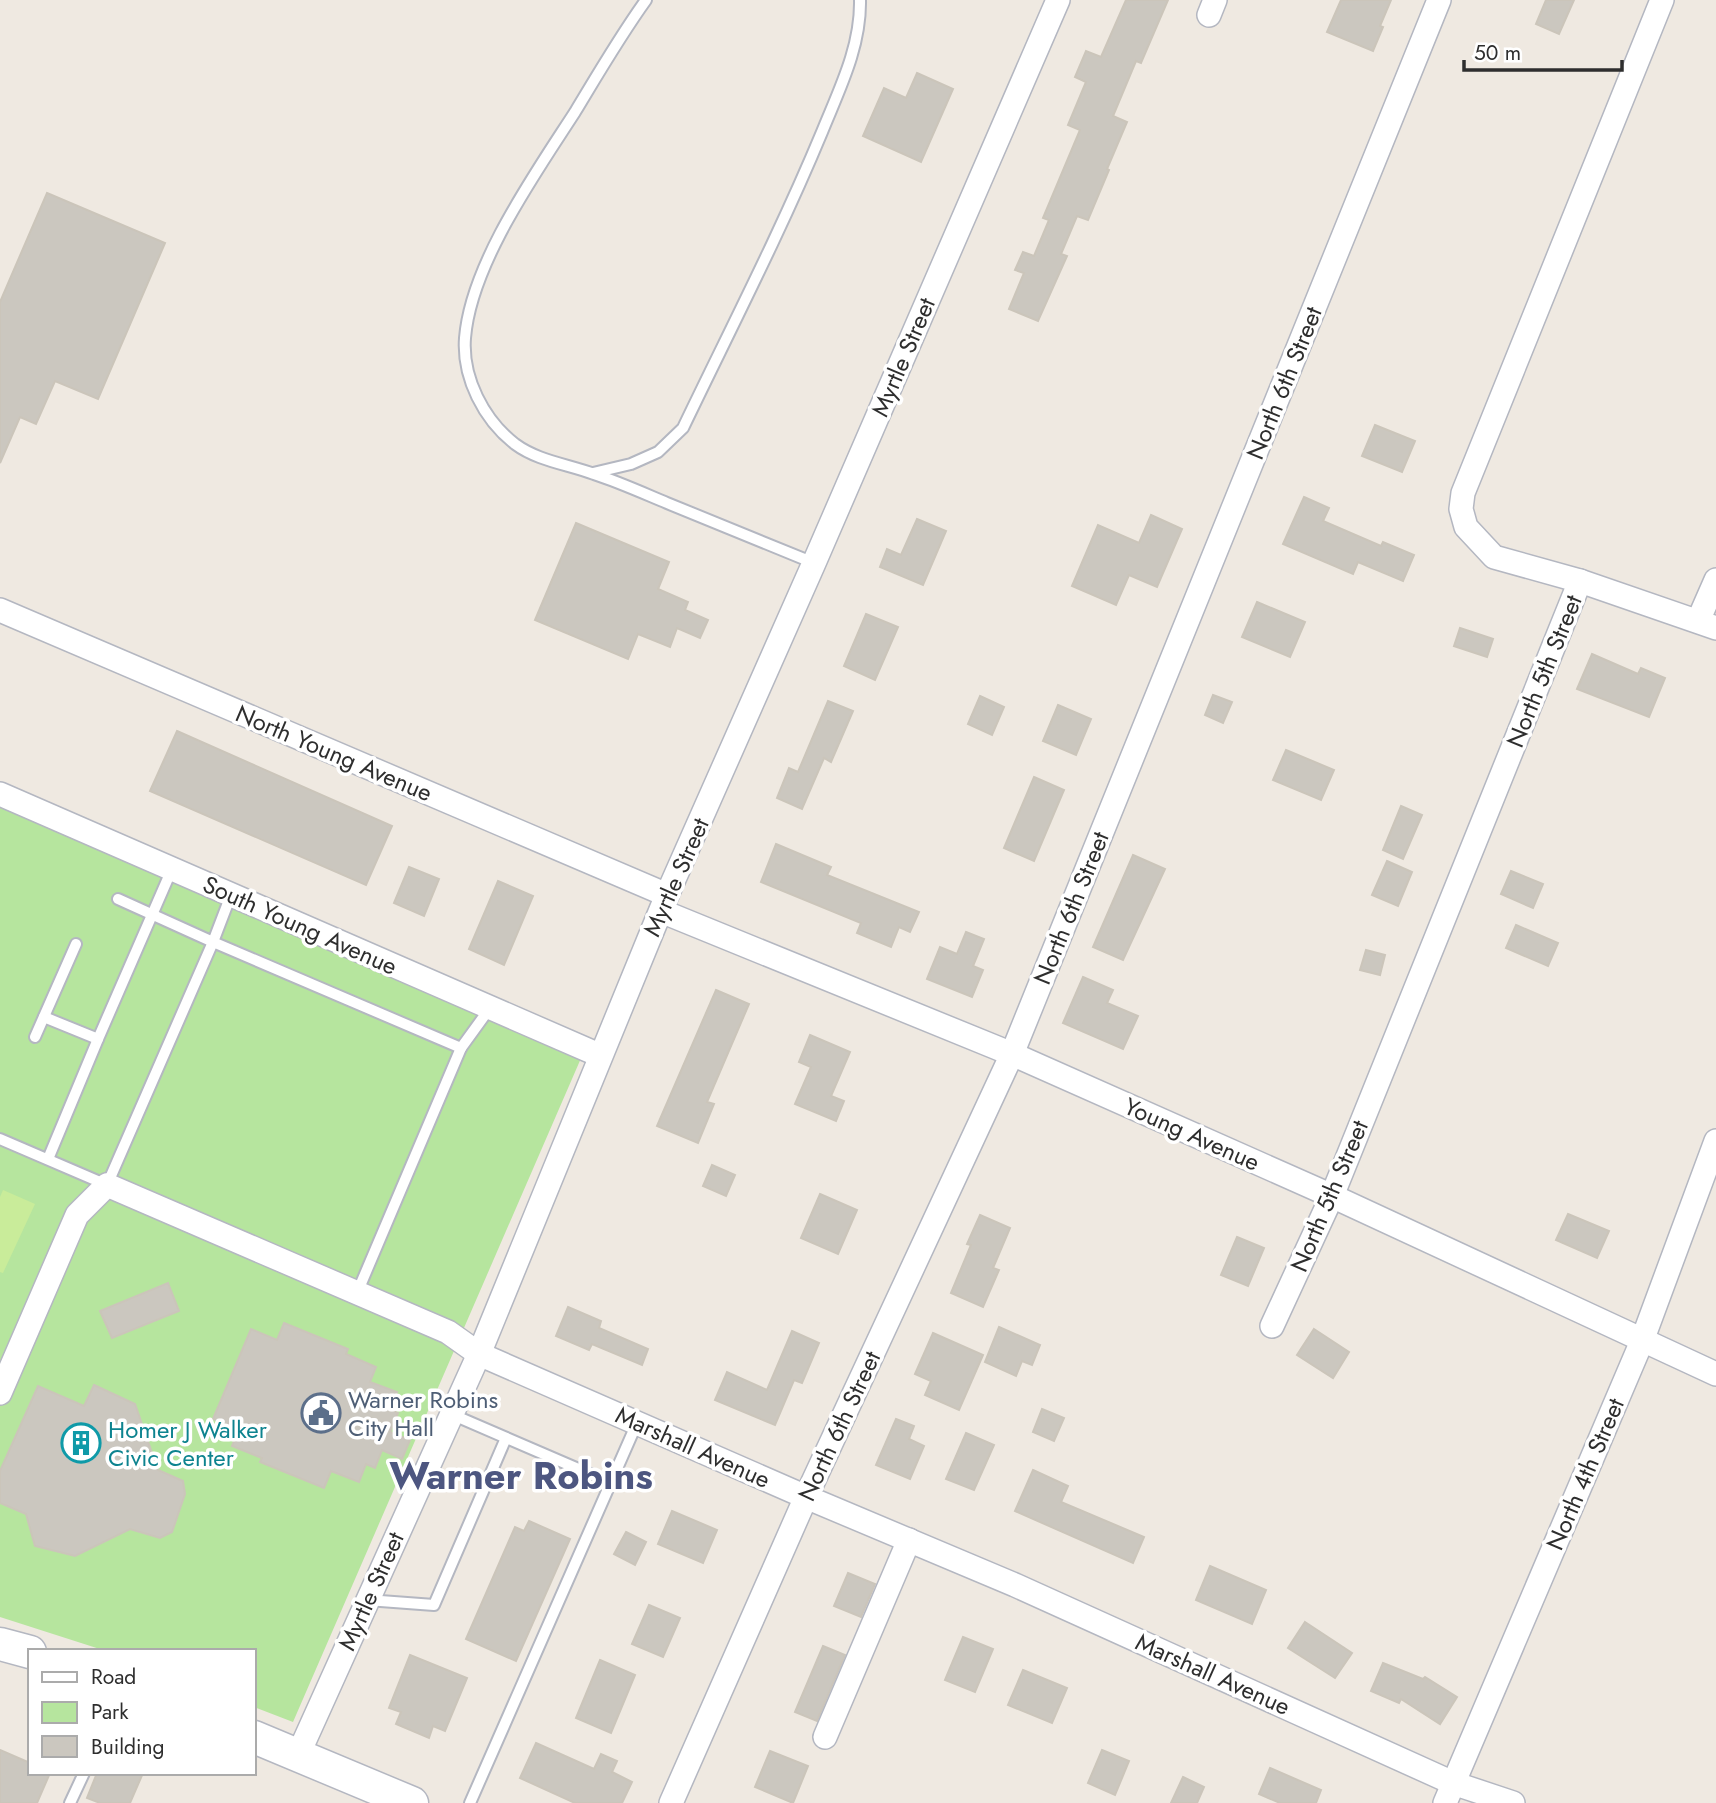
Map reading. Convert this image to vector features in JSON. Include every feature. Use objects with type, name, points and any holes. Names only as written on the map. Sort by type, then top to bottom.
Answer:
[{"type":"main road","points":[[0,1644],[28,1651]]},
{"type":"main road","points":[[256,1738],[412,1803]]},
{"type":"street","name":"Myrtle Street","points":[[298,1755],[479,1354],[599,1055],[1058,0]]},
{"type":"street","name":"North 6th Street","points":[[671,1803],[806,1497],[1012,1054],[1439,0]]},
{"type":"street","name":"North 5th Street","points":[[1272,1326],[1332,1196],[1580,581],[1494,557],[1466,527],[1461,509],[1463,493],[1662,0]]},
{"type":"street","points":[[1580,581],[1707,624],[1716,580]]},
{"type":"street","name":"North Young Avenue","points":[[0,611],[664,903]]},
{"type":"street","name":"South Young Avenue","points":[[0,794],[599,1055]]},
{"type":"street","name":"Young Avenue","points":[[664,903],[1332,1196],[1716,1374]]},
{"type":"street","name":"North 4th Street","points":[[1449,1793],[1642,1340],[1716,1142]]},
{"type":"street","points":[[0,1393],[77,1215],[107,1185]]},
{"type":"street","name":"Marshall Avenue","points":[[107,1185],[448,1332],[479,1354],[1015,1585],[1449,1793],[1513,1803]]},
{"type":"street","points":[[825,1737],[909,1540]]},
{"type":"lane","points":[[646,0],[535,174],[493,248],[480,276],[465,338],[466,369],[476,395],[494,425],[517,445],[548,461],[593,473],[814,563]]},
{"type":"lane","points":[[593,473],[631,464],[658,452],[683,428],[797,191],[849,64],[861,17],[860,0]]},
{"type":"lane","points":[[48,1159],[172,869]]},
{"type":"lane","points":[[0,1139],[107,1185],[231,895]]},
{"type":"lane","points":[[118,900],[461,1048]]},
{"type":"lane","points":[[35,1038],[76,944]]},
{"type":"lane","points":[[357,1294],[461,1048],[490,1008]]},
{"type":"lane","points":[[44,1017],[98,1038]]},
{"type":"lane","points":[[451,1414],[611,1483]]},
{"type":"lane","points":[[470,1803],[637,1423]]},
{"type":"lane","points":[[367,1600],[434,1605],[506,1438]]},
{"type":"lane","points":[[73,1802],[83,1775]]},
{"type":"green space","points":[[0,799],[585,1049],[293,1722],[256,1708],[256,1649],[100,1649],[0,1617]]},
{"type":"green space","points":[[3,1190],[35,1204],[3,1273],[0,1272],[0,1197]]},
{"type":"building","points":[[1126,0],[1168,0],[1141,63],[1136,61],[1113,116],[1127,122],[1107,169],[1109,170],[1088,220],[1077,216],[1061,254],[1067,256],[1038,321],[1009,309],[1024,273],[1015,270],[1023,252],[1034,256],[1049,220],[1043,218],[1080,130],[1068,125],[1086,82],[1075,77],[1086,51],[1101,57]]},
{"type":"building","points":[[1341,0],[1391,0],[1373,51],[1327,32]]},
{"type":"building","points":[[1546,0],[1574,0],[1559,34],[1536,24]]},
{"type":"building","points":[[917,73],[953,89],[921,162],[863,136],[884,88],[906,98]]},
{"type":"building","points":[[47,193],[165,243],[98,399],[55,381],[36,424],[20,417],[0,463],[0,302]]},
{"type":"building","points":[[1375,425],[1415,441],[1402,472],[1362,456]]},
{"type":"building","points":[[1304,497],[1329,508],[1323,521],[1381,546],[1383,542],[1414,555],[1403,581],[1358,562],[1353,574],[1283,544]]},
{"type":"building","points":[[1151,515],[1182,529],[1157,587],[1129,575],[1116,605],[1072,586],[1098,525],[1139,543]]},
{"type":"building","points":[[917,519],[946,531],[923,585],[880,567],[887,549],[901,555]]},
{"type":"building","points":[[576,523],[669,562],[658,589],[688,602],[685,610],[708,620],[700,638],[677,628],[670,647],[638,634],[628,659],[535,620]]},
{"type":"building","points":[[1257,602],[1305,622],[1290,657],[1242,637]]},
{"type":"building","points":[[866,614],[898,627],[875,680],[844,666]]},
{"type":"building","points":[[1460,628],[1493,639],[1487,657],[1454,646]]},
{"type":"building","points":[[1592,654],[1638,674],[1641,668],[1665,678],[1649,717],[1577,689]]},
{"type":"building","points":[[1213,695],[1232,702],[1223,723],[1205,715]]},
{"type":"building","points":[[980,696],[1004,707],[992,735],[968,724]]},
{"type":"building","points":[[828,701],[853,711],[831,762],[824,758],[802,809],[777,798],[789,768],[798,772]]},
{"type":"building","points":[[1058,705],[1091,719],[1076,755],[1043,741]]},
{"type":"building","points":[[177,731],[392,826],[366,885],[150,791]]},
{"type":"building","points":[[1286,750],[1334,770],[1321,800],[1273,780]]},
{"type":"building","points":[[1034,777],[1064,790],[1034,861],[1004,848]]},
{"type":"building","points":[[1401,806],[1422,815],[1403,859],[1383,850]]},
{"type":"building","points":[[776,844],[831,867],[827,875],[919,912],[910,932],[899,927],[891,947],[857,933],[861,923],[761,882]]},
{"type":"building","points":[[1133,855],[1165,869],[1123,960],[1093,947]]},
{"type":"building","points":[[1387,861],[1412,872],[1398,906],[1372,895]]},
{"type":"building","points":[[409,867],[439,879],[424,916],[394,903]]},
{"type":"building","points":[[1511,871],[1543,884],[1533,908],[1501,894]]},
{"type":"building","points":[[498,881],[533,896],[504,965],[469,949]]},
{"type":"building","points":[[1516,925],[1558,943],[1548,966],[1506,948]]},
{"type":"building","points":[[966,932],[984,939],[973,966],[983,970],[972,997],[927,979],[940,947],[957,954]]},
{"type":"building","points":[[1366,950],[1385,955],[1380,975],[1360,970]]},
{"type":"building","points":[[1083,977],[1113,990],[1107,1003],[1138,1016],[1123,1049],[1063,1023]]},
{"type":"building","points":[[716,990],[749,1004],[707,1102],[714,1104],[698,1143],[657,1126]]},
{"type":"building","points":[[810,1035],[850,1052],[831,1096],[844,1101],[836,1121],[795,1104],[811,1067],[799,1062]]},
{"type":"building","points":[[712,1165],[735,1175],[726,1196],[703,1186]]},
{"type":"building","points":[[820,1194],[857,1210],[838,1254],[801,1238]]},
{"type":"building","points":[[1568,1214],[1609,1231],[1597,1258],[1556,1240]]},
{"type":"building","points":[[980,1215],[1010,1228],[993,1268],[999,1270],[983,1307],[951,1293]]},
{"type":"building","points":[[1237,1237],[1264,1248],[1248,1286],[1221,1275]]},
{"type":"building","points":[[168,1283],[179,1311],[112,1338],[100,1311]]},
{"type":"building","points":[[568,1307],[601,1321],[599,1328],[648,1349],[642,1365],[592,1344],[589,1350],[556,1336]]},
{"type":"building","points":[[284,1323],[348,1349],[346,1354],[376,1367],[370,1382],[397,1392],[390,1409],[398,1413],[390,1432],[410,1440],[402,1459],[382,1450],[375,1468],[366,1464],[359,1482],[331,1471],[324,1488],[260,1462],[262,1458],[232,1446],[239,1429],[213,1419],[251,1329],[277,1340]]},
{"type":"building","points":[[999,1327],[1040,1345],[1032,1365],[1022,1361],[1016,1376],[985,1362]]},
{"type":"building","points":[[1314,1329],[1349,1352],[1333,1378],[1297,1355]]},
{"type":"building","points":[[792,1331],[819,1343],[802,1383],[794,1380],[775,1425],[715,1400],[727,1372],[767,1390]]},
{"type":"building","points":[[933,1333],[983,1355],[959,1410],[925,1395],[931,1381],[915,1374]]},
{"type":"building","name":"Homer J Walker Civic Center","points":[[94,1385],[135,1404],[158,1470],[183,1481],[185,1494],[172,1532],[160,1538],[130,1529],[75,1556],[35,1546],[26,1514],[0,1503],[0,1471],[38,1386],[84,1406]]},
{"type":"building","points":[[1042,1409],[1064,1418],[1054,1441],[1033,1432]]},
{"type":"building","points":[[896,1419],[914,1426],[909,1439],[924,1446],[910,1479],[876,1465]]},
{"type":"building","points":[[966,1433],[994,1445],[974,1490],[946,1479]]},
{"type":"building","points":[[1033,1470],[1068,1486],[1061,1502],[1144,1537],[1133,1563],[1015,1511]]},
{"type":"building","points":[[672,1511],[717,1530],[703,1563],[658,1544]]},
{"type":"building","points":[[529,1521],[570,1539],[516,1661],[466,1639],[515,1527],[524,1531]]},
{"type":"building","points":[[626,1532],[646,1542],[635,1565],[614,1554]]},
{"type":"building","points":[[1210,1566],[1266,1590],[1252,1624],[1196,1600]]},
{"type":"building","points":[[848,1573],[875,1584],[861,1617],[834,1606]]},
{"type":"building","points":[[649,1605],[680,1618],[663,1657],[632,1644]]},
{"type":"building","points":[[1305,1622],[1352,1653],[1335,1678],[1288,1648]]},
{"type":"building","points":[[963,1637],[993,1649],[975,1692],[945,1680]]},
{"type":"building","points":[[823,1646],[845,1655],[817,1721],[795,1712]]},
{"type":"building","points":[[410,1655],[467,1678],[445,1731],[433,1726],[429,1738],[396,1724],[401,1712],[389,1708]]},
{"type":"building","points":[[600,1660],[635,1675],[611,1733],[576,1718]]},
{"type":"building","points":[[1383,1663],[1423,1679],[1425,1677],[1457,1697],[1440,1724],[1401,1699],[1399,1703],[1371,1691]]},
{"type":"building","points":[[1023,1670],[1067,1688],[1052,1723],[1008,1705]]},
{"type":"building","points":[[536,1743],[594,1769],[601,1754],[617,1761],[612,1772],[632,1782],[622,1803],[575,1803],[520,1778]]},
{"type":"building","points":[[0,1750],[28,1762],[28,1775],[49,1775],[37,1803],[0,1803]]},
{"type":"building","points":[[1102,1750],[1129,1761],[1115,1795],[1088,1783]]},
{"type":"building","points":[[770,1751],[808,1766],[793,1803],[755,1787]]},
{"type":"building","points":[[1270,1768],[1321,1790],[1316,1803],[1280,1803],[1259,1794]]},
{"type":"building","points":[[96,1775],[142,1775],[130,1803],[100,1803],[87,1798]]},
{"type":"building","points":[[1183,1777],[1204,1787],[1197,1803],[1171,1803]]},
{"type":"place","name":"Warner Robins City Hall","points":[[321,1413]]},
{"type":"place","name":"Homer J Walker Civic Center","points":[[81,1443]]},
{"type":"district","name":"Warner Robins","points":[[521,1475]]}]
